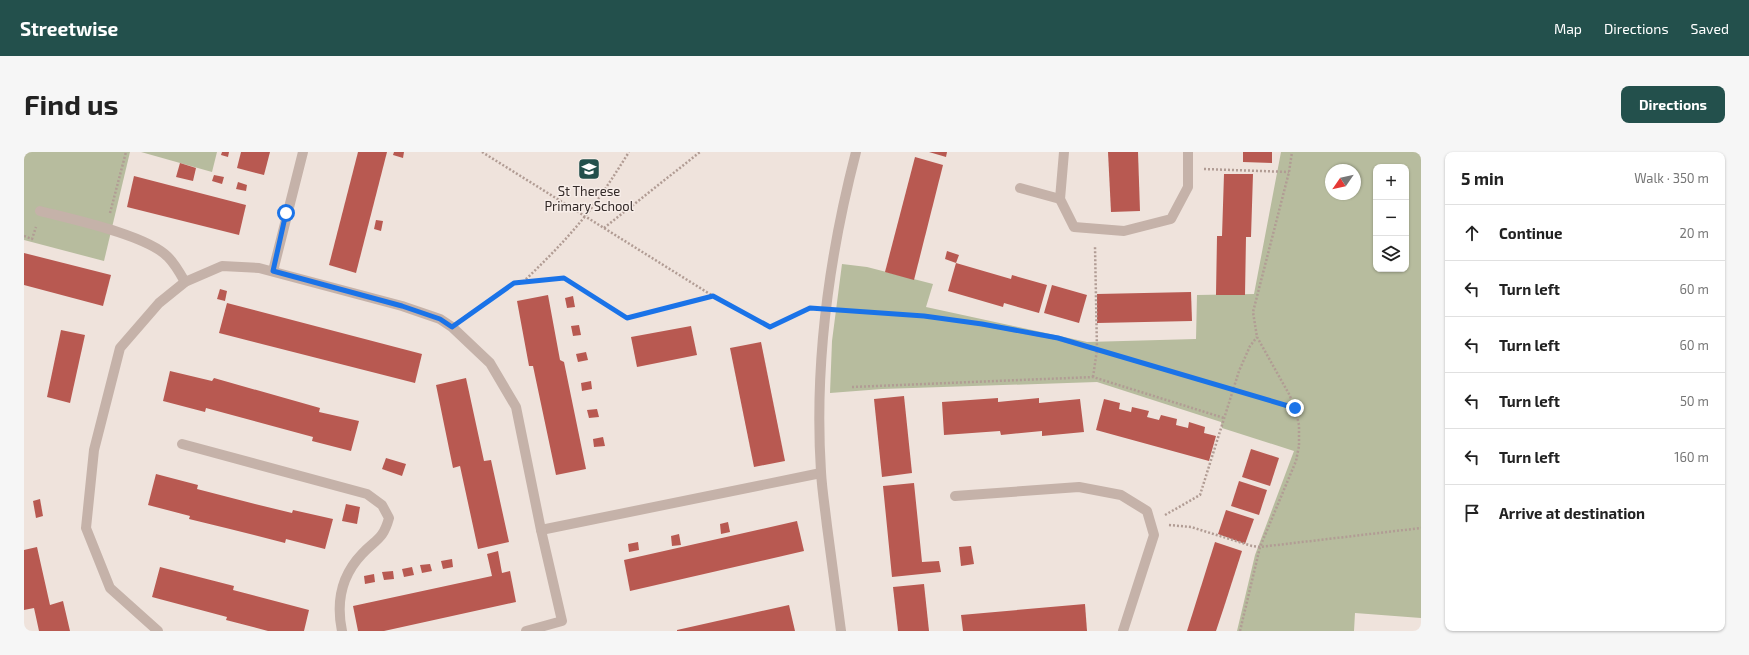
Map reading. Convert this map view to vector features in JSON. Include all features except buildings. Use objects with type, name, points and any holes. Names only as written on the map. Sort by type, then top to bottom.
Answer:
[{"type":"street","points":[[273,271],[303,152]]},
{"type":"street","points":[[841,631],[820,473],[819,388],[826,308],[844,198],[856,152]]},
{"type":"street","points":[[1064,152],[1060,199],[1074,227],[1124,231],[1171,219],[1188,187],[1188,152]]},
{"type":"street","points":[[1020,188],[1060,199]]},
{"type":"street","points":[[40,211],[106,229],[150,245],[167,256],[180,272],[185,282]]},
{"type":"street","points":[[158,631],[110,588],[86,528],[94,450],[120,348],[159,303],[185,282],[222,266],[259,268],[273,271],[402,306],[440,319],[452,327],[490,363],[516,407],[541,530],[563,626],[526,631]]},
{"type":"street","points":[[182,444],[367,494],[382,505],[389,518],[385,531],[377,541],[362,554],[347,575],[340,593],[340,620],[342,631]]},
{"type":"street","points":[[541,530],[820,473]]},
{"type":"street","points":[[955,496],[1079,487],[1121,496],[1147,511],[1154,536],[1123,631]]},
{"type":"path","points":[[106,229],[126,152]]},
{"type":"path","points":[[482,152],[713,296],[770,327],[810,308],[924,316],[982,324],[1058,338],[1295,408]]},
{"type":"path","points":[[523,283],[559,247],[585,216],[608,185],[629,152]]},
{"type":"path","points":[[604,228],[700,152]]},
{"type":"path","points":[[1240,631],[1260,547],[1296,460],[1299,446],[1299,425],[1295,408],[1289,394],[1257,337],[1253,312],[1290,172],[1292,152]]},
{"type":"path","points":[[1188,169],[1290,172]]},
{"type":"path","points":[[1093,377],[1097,350],[1095,228]]},
{"type":"path","points":[[452,327],[514,283],[564,278],[627,318],[713,296]]},
{"type":"path","points":[[1150,523],[1200,495],[1233,390],[1250,346],[1257,337]]},
{"type":"path","points":[[852,387],[1093,377],[1224,418]]},
{"type":"path","points":[[1150,523],[1191,527],[1252,546],[1260,547],[1421,528]]},
{"type":"green space","points":[[24,152],[130,152],[104,261],[24,240]]},
{"type":"green space","points":[[141,152],[217,152],[212,172]]},
{"type":"green space","points":[[1281,152],[1421,152],[1421,618],[1355,613],[1354,631],[1237,631],[1255,555],[1294,451],[1222,428],[1221,422],[1097,382],[882,389],[830,393],[832,341],[842,264],[867,267],[933,284],[926,307],[1087,342],[1196,339],[1197,295],[1254,294]]},
{"type":"place","name":"St Therese Primary School","points":[[589,169]]},
{"type":"route","points":[[286,213],[273,271],[402,306],[440,319],[452,327],[514,283],[564,278],[627,318],[713,296],[770,327],[810,308],[924,316],[982,324],[1058,338],[1295,408]]}]
